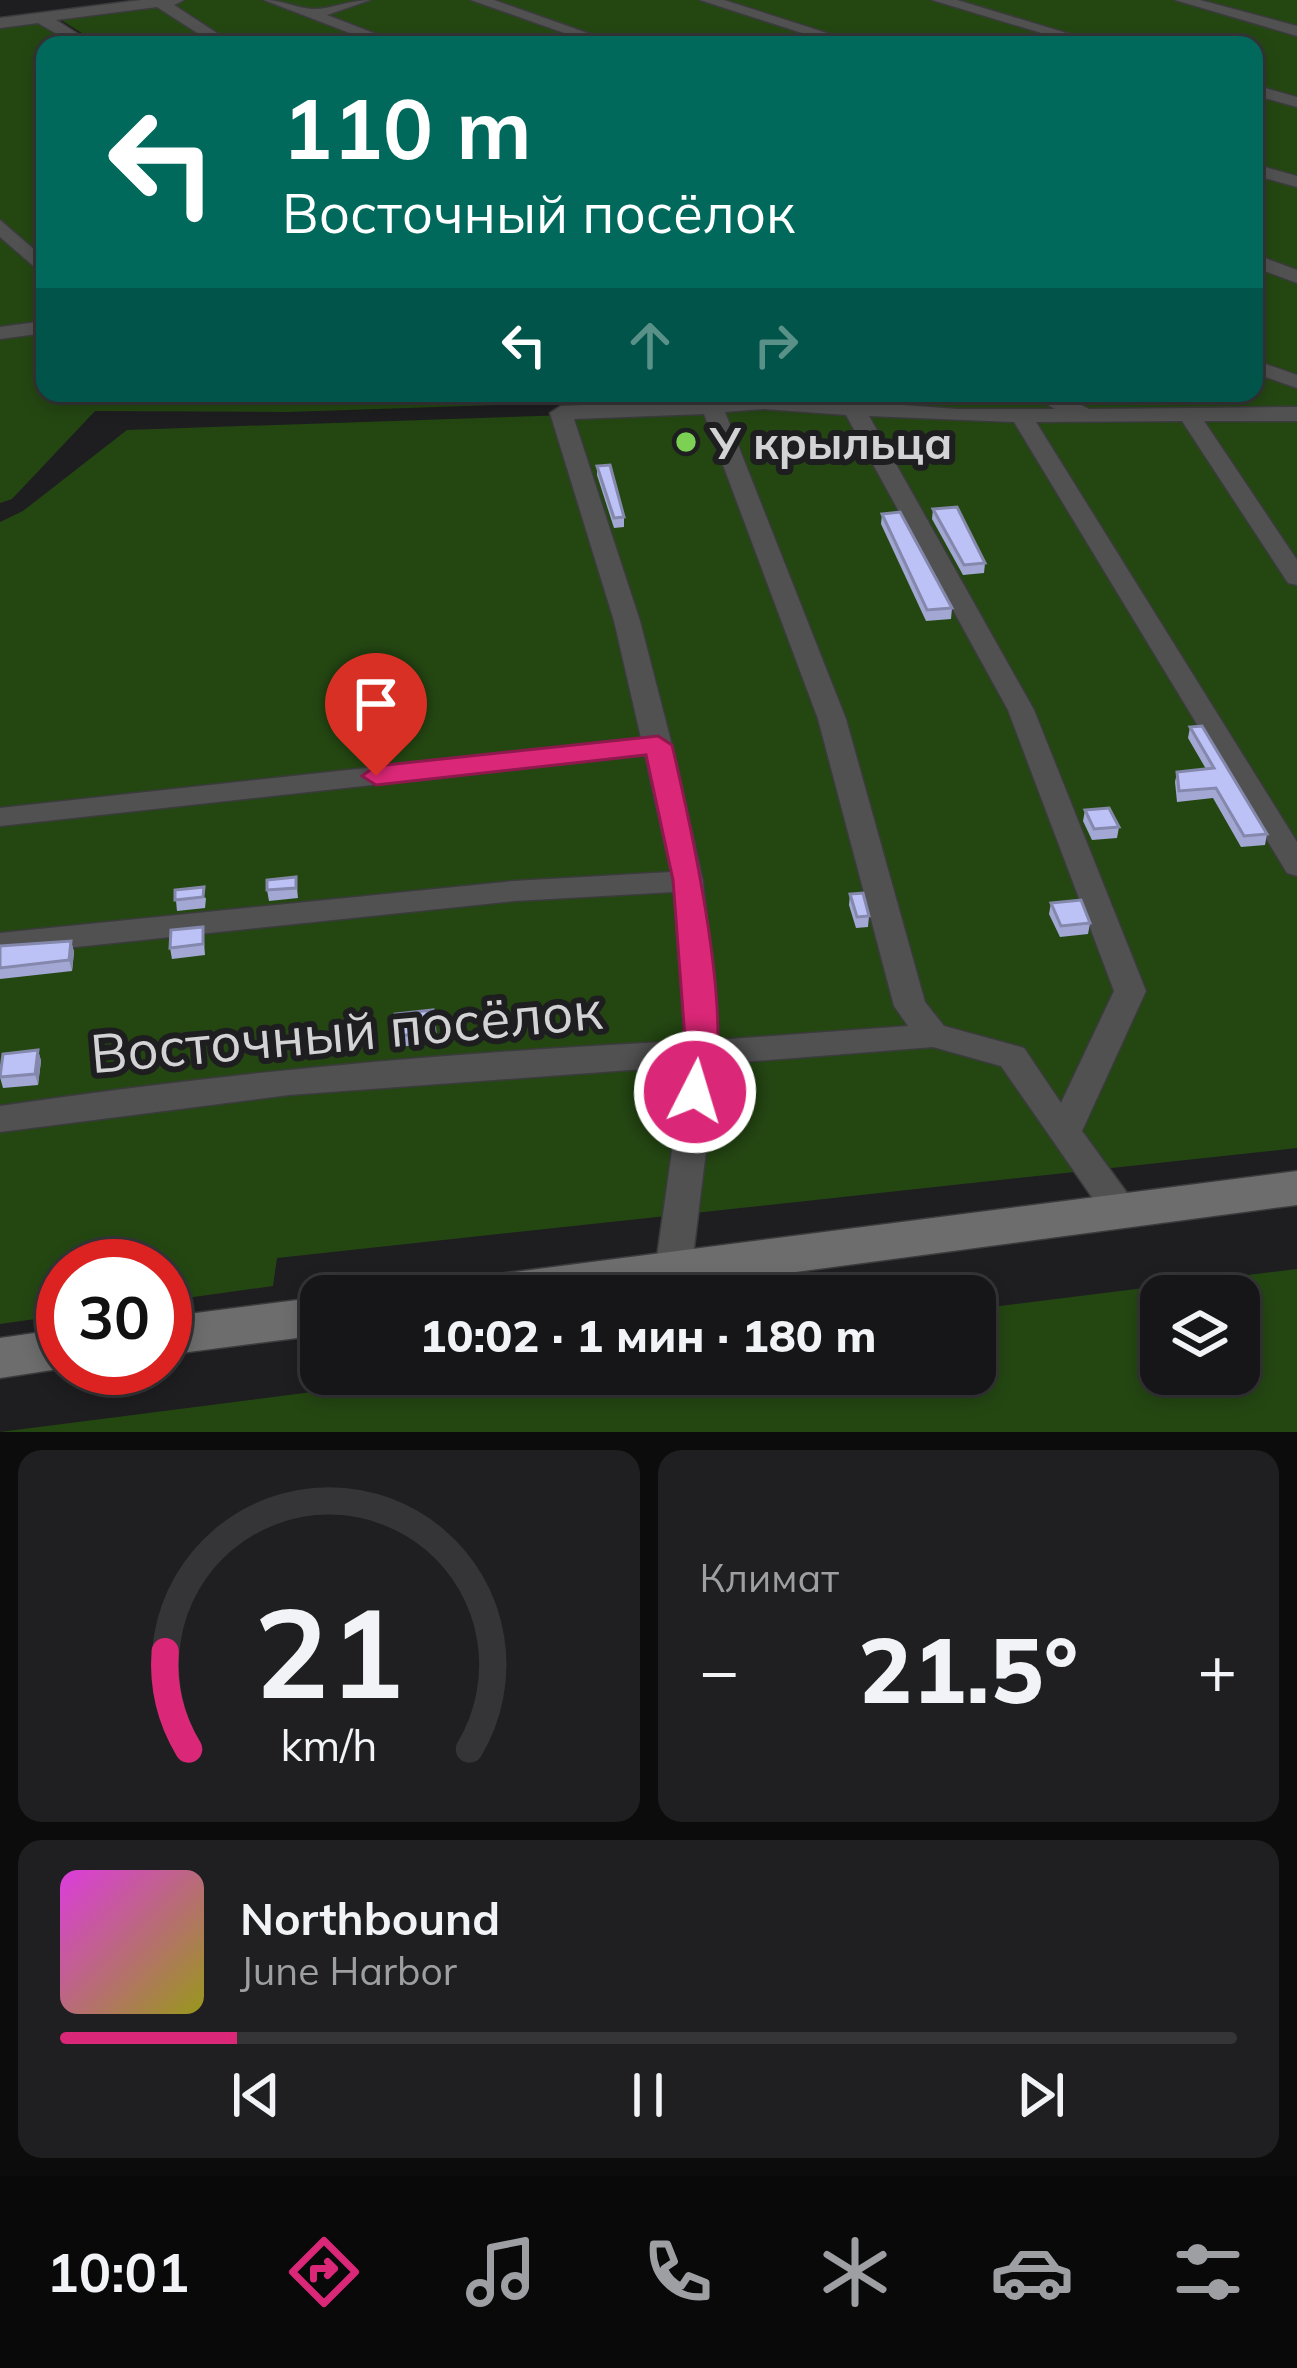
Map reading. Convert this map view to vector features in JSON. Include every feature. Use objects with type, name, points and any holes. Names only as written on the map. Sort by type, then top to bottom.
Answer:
[{"type":"main road","points":[[635,1275],[1297,1188]]},
{"type":"main road","points":[[192,1333],[300,1319]]},
{"type":"main road","points":[[0,1358],[36,1353]]},
{"type":"street","points":[[272,0],[372,36]]},
{"type":"street","points":[[314,14],[362,0]]},
{"type":"street","points":[[478,0],[586,36]]},
{"type":"street","points":[[708,0],[826,36]]},
{"type":"street","points":[[940,0],[1066,36]]},
{"type":"street","points":[[1184,0],[1297,31]]},
{"type":"street","points":[[0,23],[168,1],[214,36]]},
{"type":"street","points":[[43,19],[72,36]]},
{"type":"street","points":[[1263,93],[1297,102]]},
{"type":"street","points":[[1263,172],[1297,182]]},
{"type":"street","points":[[0,226],[36,262]]},
{"type":"street","points":[[0,262],[28,254]]},
{"type":"street","points":[[1263,264],[1297,277]]},
{"type":"street","points":[[0,334],[36,328]]},
{"type":"street","points":[[1263,369],[1297,382]]},
{"type":"street","points":[[667,402],[678,406]]},
{"type":"street","points":[[673,1270],[702,1052],[688,880],[627,621],[561,413],[712,407],[732,402]]},
{"type":"street","points":[[798,402],[1021,416],[1297,414]]},
{"type":"street","points":[[908,402],[920,413]]},
{"type":"street","points":[[1059,402],[1089,416]]},
{"type":"street","points":[[712,407],[832,719],[910,1006],[933,1035]]},
{"type":"street","points":[[853,408],[1021,710],[1130,992],[1064,1132]]},
{"type":"street","points":[[1021,416],[1297,866]]},
{"type":"street","points":[[1190,416],[1297,578]]},
{"type":"street","points":[[0,817],[658,745]]},
{"type":"street","points":[[0,944],[514,891],[688,880]]},
{"type":"street","name":"Восточный посёлок","points":[[0,1119],[129,1098],[702,1052],[845,1046],[933,1035],[1012,1057],[1120,1210]]},
{"type":"green space","points":[[165,0],[1297,0],[1297,1148],[277,1258],[273,1286],[192,1297],[192,1239],[36,1239],[36,1319],[0,1324],[0,522],[23,511],[127,430],[746,409],[737,402],[1263,402],[1263,36],[87,36],[61,20]]},
{"type":"green space","points":[[35,16],[70,36],[36,36],[36,402],[583,402],[288,412],[95,411],[12,499],[0,503],[0,21]]},
{"type":"green space","points":[[1297,1269],[1297,1432],[0,1432],[300,1394],[996,1395],[996,1306],[1140,1289],[1140,1395],[1260,1395],[1260,1275],[1249,1275]]},
{"type":"building","points":[[610,465],[624,517],[614,518],[597,466]]},
{"type":"building","points":[[957,507],[985,563],[964,565],[933,509]]},
{"type":"building","points":[[900,512],[952,608],[927,610],[882,514]]},
{"type":"building","points":[[1202,726],[1267,834],[1244,836],[1216,788],[1179,791],[1177,772],[1214,768],[1190,727]]},
{"type":"building","points":[[1109,808],[1119,827],[1094,829],[1085,810]]},
{"type":"building","points":[[296,877],[296,888],[267,890],[267,880]]},
{"type":"building","points":[[204,887],[203,897],[175,900],[175,890]]},
{"type":"building","points":[[863,893],[869,916],[857,917],[850,894]]},
{"type":"building","points":[[1081,900],[1090,923],[1061,926],[1051,903]]},
{"type":"building","points":[[203,927],[203,944],[170,948],[171,930]]},
{"type":"building","points":[[71,941],[69,960],[0,968],[0,946]]},
{"type":"building","points":[[433,1010],[435,1032],[397,1036],[395,1014]]},
{"type":"building","points":[[38,1050],[35,1074],[0,1077],[3,1054]]},
{"type":"place","name":"У крыльца","points":[[686,442]]},
{"type":"route","points":[[376,776],[658,745],[688,880],[702,1052],[695,1092]]}]
